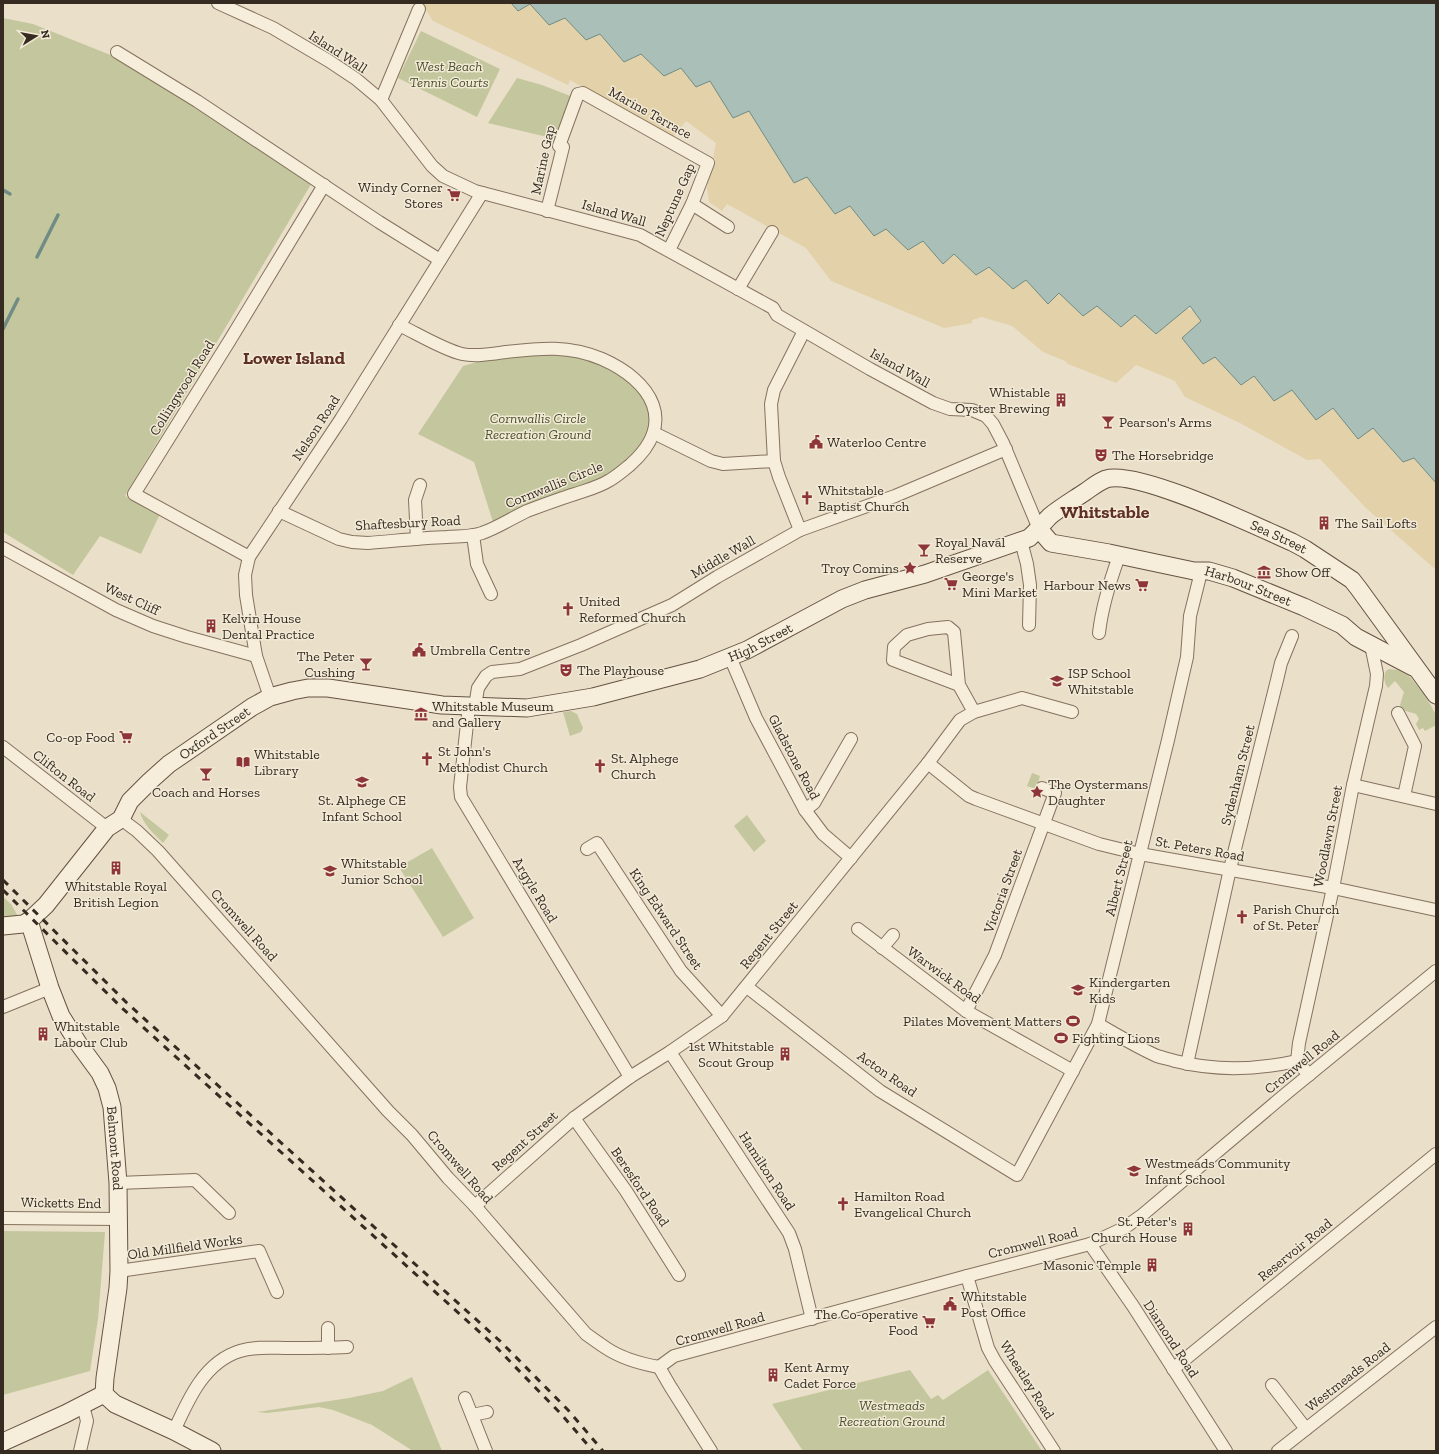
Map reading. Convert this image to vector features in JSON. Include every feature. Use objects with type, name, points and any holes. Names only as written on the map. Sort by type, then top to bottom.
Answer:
[{"type":"main road","name":"High Street","points":[[472,706],[527,708],[548,706],[593,697],[700,669],[730,658],[842,599],[865,590],[925,574],[1029,538],[1049,517],[1062,507],[1098,483],[1106,479],[1114,478]]},
{"type":"main road","name":"Sea Street","points":[[1114,478],[1138,482],[1178,494],[1247,522],[1306,549],[1352,580],[1420,671]]},
{"type":"main road","name":"Harbour Street","points":[[1039,529],[1051,542],[1194,571],[1209,571],[1233,578],[1304,607],[1342,625],[1356,637],[1420,671],[1436,694]]},
{"type":"main road","points":[[1376,648],[1388,646],[1391,640],[1391,634]]},
{"type":"main road","name":"Oxford Street","points":[[29,921],[46,905],[114,823],[130,801],[150,781],[169,764],[252,707],[270,697],[303,689],[328,688],[442,705],[472,706]]},
{"type":"main road","points":[[3,926],[23,924],[29,921]]},
{"type":"main road","name":"Belmont Road","points":[[29,921],[50,988],[61,1016],[78,1043],[100,1073],[107,1088],[112,1107],[118,1184],[119,1271],[104,1394]]},
{"type":"main road","points":[[3,1442],[83,1406],[104,1394],[115,1404],[174,1431],[212,1451]]},
{"type":"street","name":"Island Wall","points":[[218,3],[273,28],[356,80],[381,100],[432,166],[443,176],[482,193],[640,235],[773,308],[777,315],[804,331],[934,403],[950,409],[966,409],[986,416],[993,424],[1006,449],[1039,529]]},
{"type":"street","points":[[381,100],[419,9]]},
{"type":"street","points":[[117,52],[197,101],[379,222],[440,260]]},
{"type":"street","name":"Marine Terrace","points":[[578,94],[583,93],[708,162]]},
{"type":"street","name":"Marine Gap","points":[[547,210],[564,147],[559,146],[578,94]]},
{"type":"street","name":"Neptune Gap","points":[[669,250],[692,204],[708,162]]},
{"type":"street","name":"Collingwood Road","points":[[249,557],[134,494],[324,185]]},
{"type":"street","name":"Nelson Road","points":[[270,697],[256,656],[246,595],[245,575],[249,557],[341,419],[482,193]]},
{"type":"street","points":[[692,204],[728,227]]},
{"type":"street","points":[[738,289],[772,232]]},
{"type":"street","name":"Cornwallis Circle","points":[[399,325],[462,354],[484,355],[535,348],[551,348],[580,352],[618,368],[647,391],[654,406],[656,418],[654,433],[646,449],[636,460],[610,480],[599,486],[522,513],[481,534],[473,535]]},
{"type":"street","points":[[800,530],[774,461],[771,404],[774,390],[804,331]]},
{"type":"street","points":[[654,433],[711,461],[723,464],[774,461]]},
{"type":"street","name":"Middle Wall","points":[[472,706],[478,688],[486,676],[492,672],[520,669],[581,645],[672,605],[717,577],[800,530],[895,496],[1006,449]]},
{"type":"street","points":[[417,539],[415,500],[420,485]]},
{"type":"street","name":"Shaftesbury Road","points":[[279,511],[352,542],[368,543],[473,535]]},
{"type":"street","points":[[473,535],[477,564],[491,594]]},
{"type":"street","points":[[1022,541],[1030,585],[1029,625]]},
{"type":"street","name":"West Cliff","points":[[3,548],[116,610],[153,626],[187,638],[256,656]]},
{"type":"street","points":[[1099,633],[1107,592],[1119,556]]},
{"type":"street","name":"Albert Street","points":[[1017,1175],[1098,1024],[1187,657],[1190,616],[1200,571]]},
{"type":"street","points":[[959,685],[893,660],[894,647],[907,635],[928,629],[948,627],[954,632],[959,685],[974,712]]},
{"type":"street","name":"Sydenham Street","points":[[1187,1064],[1230,869],[1278,674],[1292,636]]},
{"type":"street","name":"Woodlawn Street","points":[[1297,1061],[1299,1043],[1333,888],[1353,785],[1376,686],[1376,648]]},
{"type":"street","name":"Gladstone Road","points":[[730,658],[756,718],[805,810],[823,834],[851,858]]},
{"type":"street","name":"Regent Street","points":[[475,1206],[574,1118],[630,1077],[670,1052],[722,1016],[928,763],[960,720],[974,712],[1022,698],[1072,712]]},
{"type":"street","name":"Argyle Road","points":[[472,706],[460,787],[461,797],[630,1077]]},
{"type":"street","points":[[1398,713],[1415,746],[1404,796]]},
{"type":"street","points":[[805,810],[814,803],[851,739]]},
{"type":"street","name":"Clifton Road","points":[[3,747],[114,823]]},
{"type":"street","name":"St. Peters Road","points":[[928,763],[969,796],[1044,825],[1099,844],[1140,854],[1333,888],[1436,910]]},
{"type":"street","points":[[1353,785],[1436,804]]},
{"type":"street","name":"Victoria Street","points":[[966,1011],[996,955],[1055,793],[1042,788]]},
{"type":"street","name":"Cromwell Road","points":[[114,823],[136,831],[158,851],[388,1111],[412,1135],[448,1178],[475,1206],[586,1334],[608,1349],[620,1355],[646,1365],[659,1367],[674,1356],[1090,1244],[1124,1228],[1141,1216],[1436,971]]},
{"type":"street","name":"King Edward Street","points":[[587,849],[597,843],[681,971],[722,1016]]},
{"type":"street","name":"Warwick Road","points":[[858,930],[966,1011],[1072,1071]]},
{"type":"street","points":[[882,948],[893,935]]},
{"type":"street","name":"Acton Road","points":[[747,987],[880,1091],[1017,1175]]},
{"type":"street","points":[[3,1007],[50,988]]},
{"type":"street","points":[[1098,1024],[1158,1056],[1187,1064],[1218,1068],[1251,1068],[1267,1067],[1297,1061],[1309,1075]]},
{"type":"street","name":"Hamilton Road","points":[[670,1052],[789,1233],[795,1249],[812,1318]]},
{"type":"street","name":"Beresford Road","points":[[574,1118],[626,1191],[679,1274]]},
{"type":"street","name":"Reservoir Road","points":[[1173,1369],[1436,1154]]},
{"type":"street","points":[[118,1184],[195,1180],[229,1213]]},
{"type":"street","name":"Wicketts End","points":[[3,1218],[119,1219]]},
{"type":"street","name":"Diamond Road","points":[[1090,1244],[1133,1306],[1226,1451]]},
{"type":"street","name":"Old Millfield Works","points":[[119,1271],[259,1251],[277,1292]]},
{"type":"street","name":"Wheatley Road","points":[[967,1276],[988,1348],[1054,1451]]},
{"type":"street","name":"Westmeads Road","points":[[1278,1451],[1436,1327]]},
{"type":"street","points":[[328,1328],[328,1348]]},
{"type":"street","points":[[174,1431],[189,1399],[199,1384],[208,1372],[228,1356],[239,1351],[255,1349],[347,1347]]},
{"type":"street","points":[[659,1367],[712,1451]]},
{"type":"street","points":[[1272,1385],[1306,1429]]},
{"type":"street","points":[[465,1398],[486,1451]]},
{"type":"street","points":[[80,1451],[87,1421],[83,1406]]},
{"type":"street","points":[[472,1415],[486,1412]]},
{"type":"green space","points":[[3,18],[33,24],[113,56],[313,181],[125,496],[160,514],[141,554],[100,536],[73,575],[3,532]]},
{"type":"green space","name":"West Beach Tennis Courts","points":[[421,31],[500,69],[477,117],[398,78]]},
{"type":"green space","name":"West Beach Tennis Courts","points":[[517,78],[542,85],[573,97],[556,139],[488,123]]},
{"type":"green space","name":"Cornwallis Circle Recreation Ground","points":[[536,353],[568,355],[583,359],[599,365],[625,379],[645,399],[652,416],[646,440],[613,474],[493,522],[474,462],[418,434],[463,366],[491,358]]},
{"type":"green space","points":[[1389,669],[1398,670],[1410,677],[1425,695],[1436,715],[1436,725],[1425,731],[1423,728],[1419,730],[1416,724],[1419,719],[1416,714],[1403,710],[1400,705],[1404,692],[1395,681],[1388,688],[1384,680],[1384,675]]},
{"type":"green space","points":[[571,711],[577,714],[583,728],[581,732],[570,736],[563,712]]},
{"type":"green space","points":[[1032,773],[1040,776],[1036,789],[1027,786]]},
{"type":"green space","points":[[140,812],[169,835],[163,843],[146,825]]},
{"type":"green space","points":[[747,815],[766,841],[754,852],[734,826]]},
{"type":"green space","points":[[432,848],[474,918],[443,937],[399,867]]},
{"type":"green space","points":[[3,897],[11,904],[19,918],[3,917]]},
{"type":"green space","points":[[3,1231],[105,1232],[98,1319],[90,1371],[3,1395]]},
{"type":"green space","name":"Westmeads Recreation Ground","points":[[910,1370],[931,1399],[938,1395],[943,1400],[988,1370],[1042,1451],[803,1451],[772,1404]]},
{"type":"green space","points":[[412,1377],[442,1451],[413,1451],[372,1425],[333,1410],[319,1407],[267,1413],[257,1412],[349,1398],[383,1391]]},
{"type":"sand","points":[[419,3],[632,3],[841,174],[1276,343],[1436,439],[1436,570],[1366,508],[1320,459],[1307,460],[1240,423],[1185,397],[1175,381],[1136,365],[1116,383],[1068,364],[1065,361],[1043,352],[1012,326],[982,317],[972,320],[972,323],[944,328],[831,281],[806,248],[727,204],[722,211],[709,202],[707,188],[716,143],[686,121],[673,137],[570,80],[568,85],[433,21],[423,5]]},
{"type":"water","points":[[511,3],[1436,3],[1436,483],[1414,458],[1403,462],[1373,428],[1358,439],[1333,408],[1316,420],[1292,390],[1274,401],[1254,376],[1241,385],[1215,357],[1203,364],[1182,338],[1201,321],[1190,306],[1156,334],[1135,315],[1121,327],[1097,306],[1083,316],[1059,293],[1048,304],[1026,280],[1013,289],[989,267],[976,275],[954,254],[943,264],[923,241],[908,250],[886,229],[874,236],[850,206],[835,214],[807,177],[794,183],[749,111],[733,118],[710,81],[696,87],[681,68],[664,76],[641,54],[624,62],[600,34],[586,40],[565,18],[549,25],[530,4],[518,11]]},
{"type":"waterway","points":[[3,190],[10,194]]},
{"type":"waterway","points":[[37,257],[58,215]]},
{"type":"waterway","points":[[3,329],[18,299]]},
{"type":"railway","points":[[3,880],[127,1003],[501,1342],[568,1410],[603,1451]]},
{"type":"railway","points":[[3,890],[122,1008],[496,1347],[562,1415],[593,1451]]},
{"type":"place","name":"Windy Corner Stores","points":[[454,195]]},
{"type":"place","name":"Whistable Oyster Brewing","points":[[1061,400]]},
{"type":"place","name":"Pearson's Arms","points":[[1108,422]]},
{"type":"place","name":"Waterloo Centre","points":[[816,442]]},
{"type":"place","name":"The Horsebridge","points":[[1101,455]]},
{"type":"place","name":"Whitstable Baptist Church","points":[[807,498]]},
{"type":"place","name":"The Sail Lofts","points":[[1324,523]]},
{"type":"place","name":"Royal Naval Reserve","points":[[924,550]]},
{"type":"place","name":"Troy Comins","points":[[910,568]]},
{"type":"place","name":"Show Off","points":[[1264,572]]},
{"type":"place","name":"George's Mini Market","points":[[951,584]]},
{"type":"place","name":"Harbour News","points":[[1142,585]]},
{"type":"place","name":"United Reformed Church","points":[[568,609]]},
{"type":"place","name":"Kelvin House Dental Practice","points":[[211,626]]},
{"type":"place","name":"Umbrella Centre","points":[[419,650]]},
{"type":"place","name":"The Peter Cushing","points":[[366,664]]},
{"type":"place","name":"The Playhouse","points":[[566,670]]},
{"type":"place","name":"ISP School Whitstable","points":[[1057,681]]},
{"type":"place","name":"Whitstable Museum and Gallery","points":[[421,714]]},
{"type":"place","name":"Co-op Food","points":[[126,737]]},
{"type":"place","name":"St John's Methodist Church","points":[[427,759]]},
{"type":"place","name":"Whitstable Library","points":[[243,762]]},
{"type":"place","name":"St. Alphege Church","points":[[600,766]]},
{"type":"place","name":"Coach and Horses","points":[[206,774]]},
{"type":"place","name":"St. Alphege CE Infant School","points":[[362,782]]},
{"type":"place","name":"The Oystermans Daughter","points":[[1037,792]]},
{"type":"place","name":"Whitstable Royal British Legion","points":[[116,868]]},
{"type":"place","name":"Whitstable Junior School","points":[[330,871]]},
{"type":"place","name":"Parish Church of St. Peter","points":[[1242,917]]},
{"type":"place","name":"Kindergarten Kids","points":[[1078,990]]},
{"type":"place","name":"Pilates Movement Matters","points":[[1073,1021]]},
{"type":"place","name":"Whitstable Labour Club","points":[[43,1034]]},
{"type":"place","name":"Fighting Lions","points":[[1061,1038]]},
{"type":"place","name":"1st Whitstable Scout Group","points":[[785,1054]]},
{"type":"place","name":"Westmeads Community Infant School","points":[[1134,1171]]},
{"type":"place","name":"Hamilton Road Evangelical Church","points":[[843,1204]]},
{"type":"place","name":"St. Peter's Church House","points":[[1188,1229]]},
{"type":"place","name":"Masonic Temple","points":[[1152,1265]]},
{"type":"place","name":"Whitstable Post Office","points":[[950,1304]]},
{"type":"place","name":"The Co-operative Food","points":[[929,1322]]},
{"type":"place","name":"Kent Army Cadet Force","points":[[773,1375]]},
{"type":"district","name":"Lower Island","points":[[294,358]]},
{"type":"district","name":"Whitstable","points":[[1105,512]]}]
